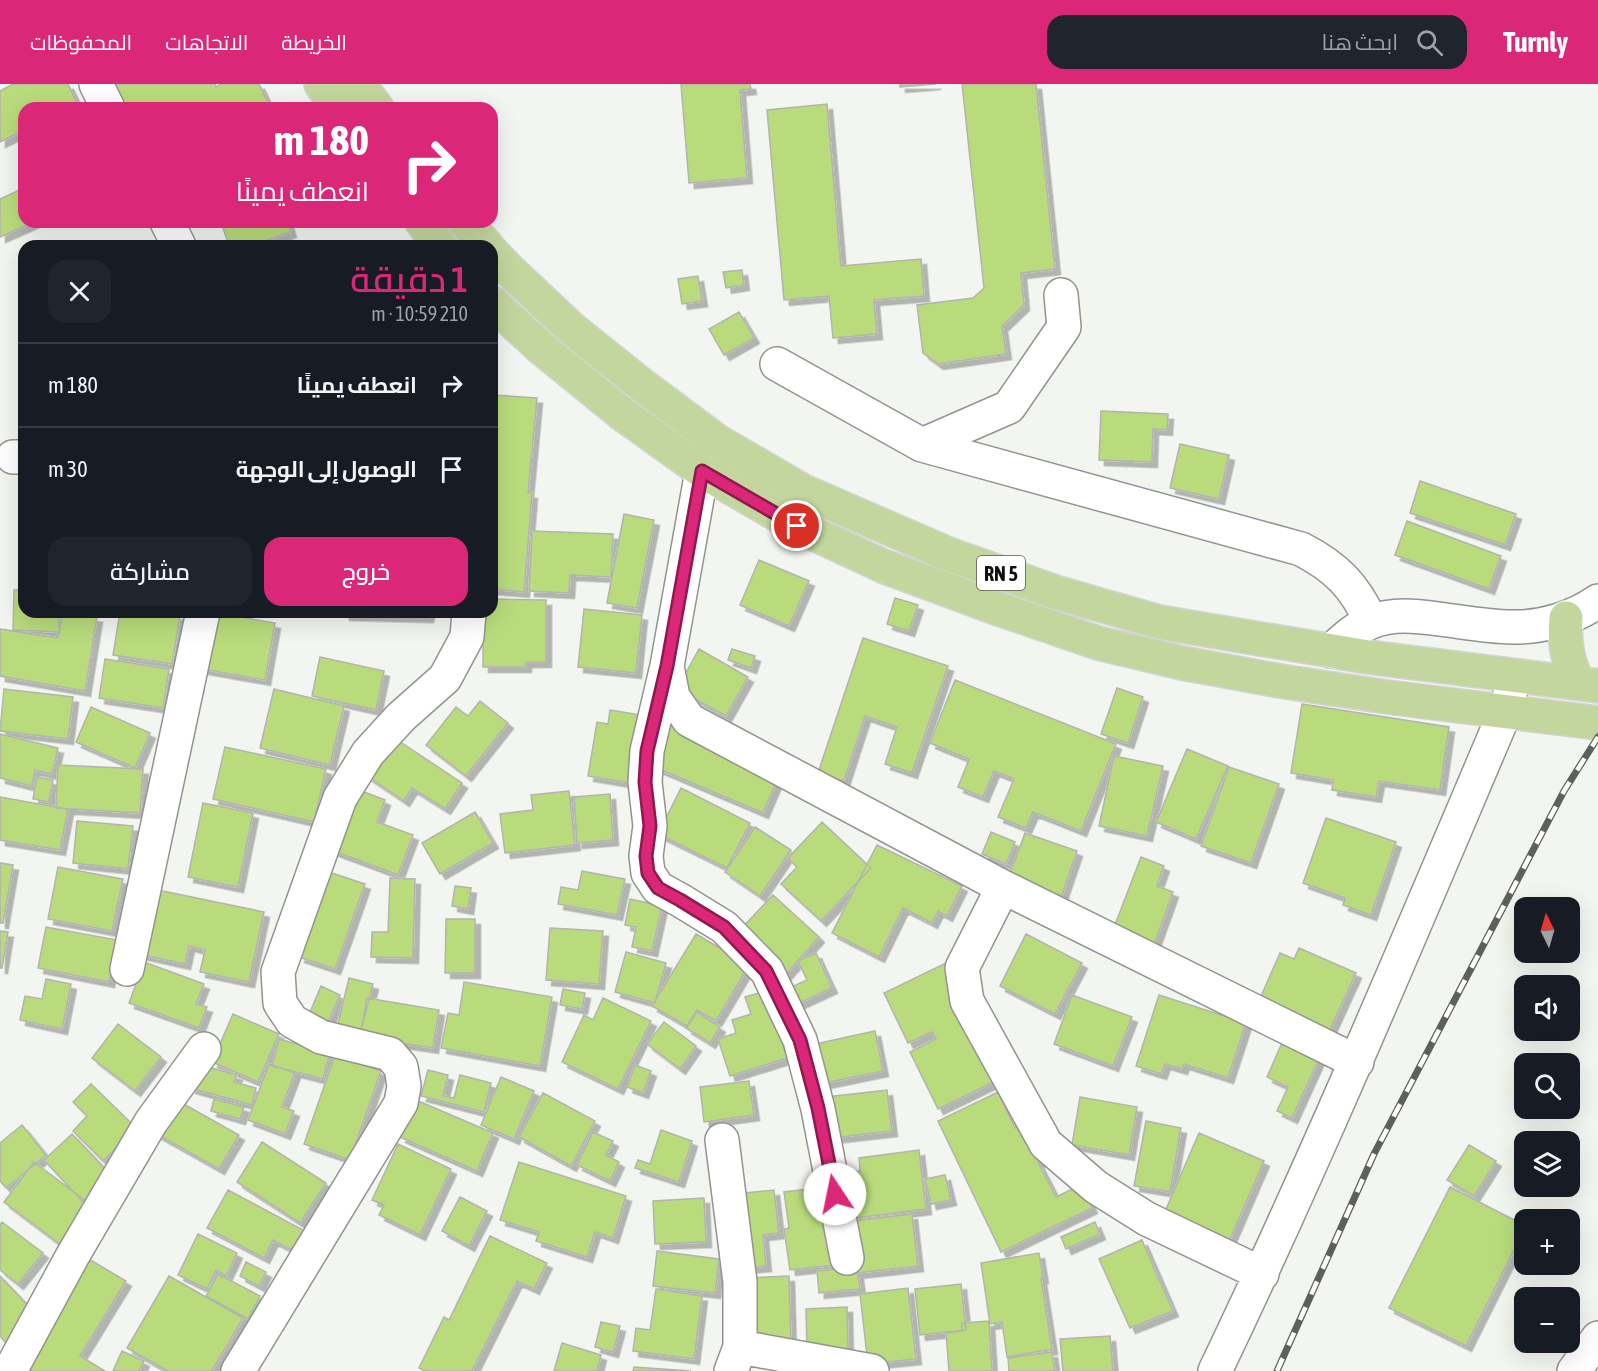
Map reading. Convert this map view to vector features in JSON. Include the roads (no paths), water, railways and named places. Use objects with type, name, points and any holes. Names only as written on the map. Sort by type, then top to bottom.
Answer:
[{"type":"main road","points":[[321,84],[334,102]]},
{"type":"main road","points":[[359,84],[372,102]]},
{"type":"main road","points":[[470,228],[482,240]]},
{"type":"main road","name":"RN 5","points":[[498,258],[572,329],[717,441],[803,491],[948,554],[1055,592],[1159,622],[1331,651],[1588,685]]},
{"type":"main road","name":"RN 5","points":[[498,308],[540,347],[621,413],[702,471],[797,526],[883,566],[1098,643],[1182,663],[1387,697],[1598,723]]},
{"type":"main road","points":[[1566,618],[1566,652],[1571,668],[1588,685]]},
{"type":"street","points":[[96,84],[105,102]]},
{"type":"street","points":[[922,445],[1009,407],[1064,327],[1061,295]]},
{"type":"street","points":[[777,364],[922,445],[1301,549],[1336,570],[1351,585],[1363,602],[1371,621]]},
{"type":"street","points":[[702,471],[667,666],[647,751],[645,782],[650,826],[646,856],[648,873],[658,888],[724,927],[766,971],[800,1040],[818,1108],[848,1258]]},
{"type":"street","points":[[1331,651],[1349,634],[1371,621],[1397,615],[1512,627],[1540,625],[1566,618],[1598,601]]},
{"type":"street","points":[[127,969],[202,618]]},
{"type":"street","points":[[238,1371],[401,1103],[404,1086],[400,1067],[390,1054],[321,1037],[292,1021],[280,1003],[278,972],[340,798],[368,753],[401,717],[445,678],[467,637],[469,618]]},
{"type":"street","points":[[667,666],[673,697],[689,720],[1003,887],[1357,1062]]},
{"type":"street","points":[[1215,1371],[1262,1274],[1357,1062],[1505,712],[1515,676]]},
{"type":"street","points":[[1003,887],[962,968],[965,990],[967,1001],[1046,1144],[1096,1187],[1147,1219],[1262,1274]]},
{"type":"street","points":[[10,1371],[73,1255],[151,1122],[204,1049]]},
{"type":"street","points":[[722,1140],[740,1282],[735,1359],[872,1371]]},
{"type":"street","points":[[1574,1371],[1598,1338]]},
{"type":"railway","points":[[1277,1371],[1374,1154],[1564,791],[1598,737]]}]
